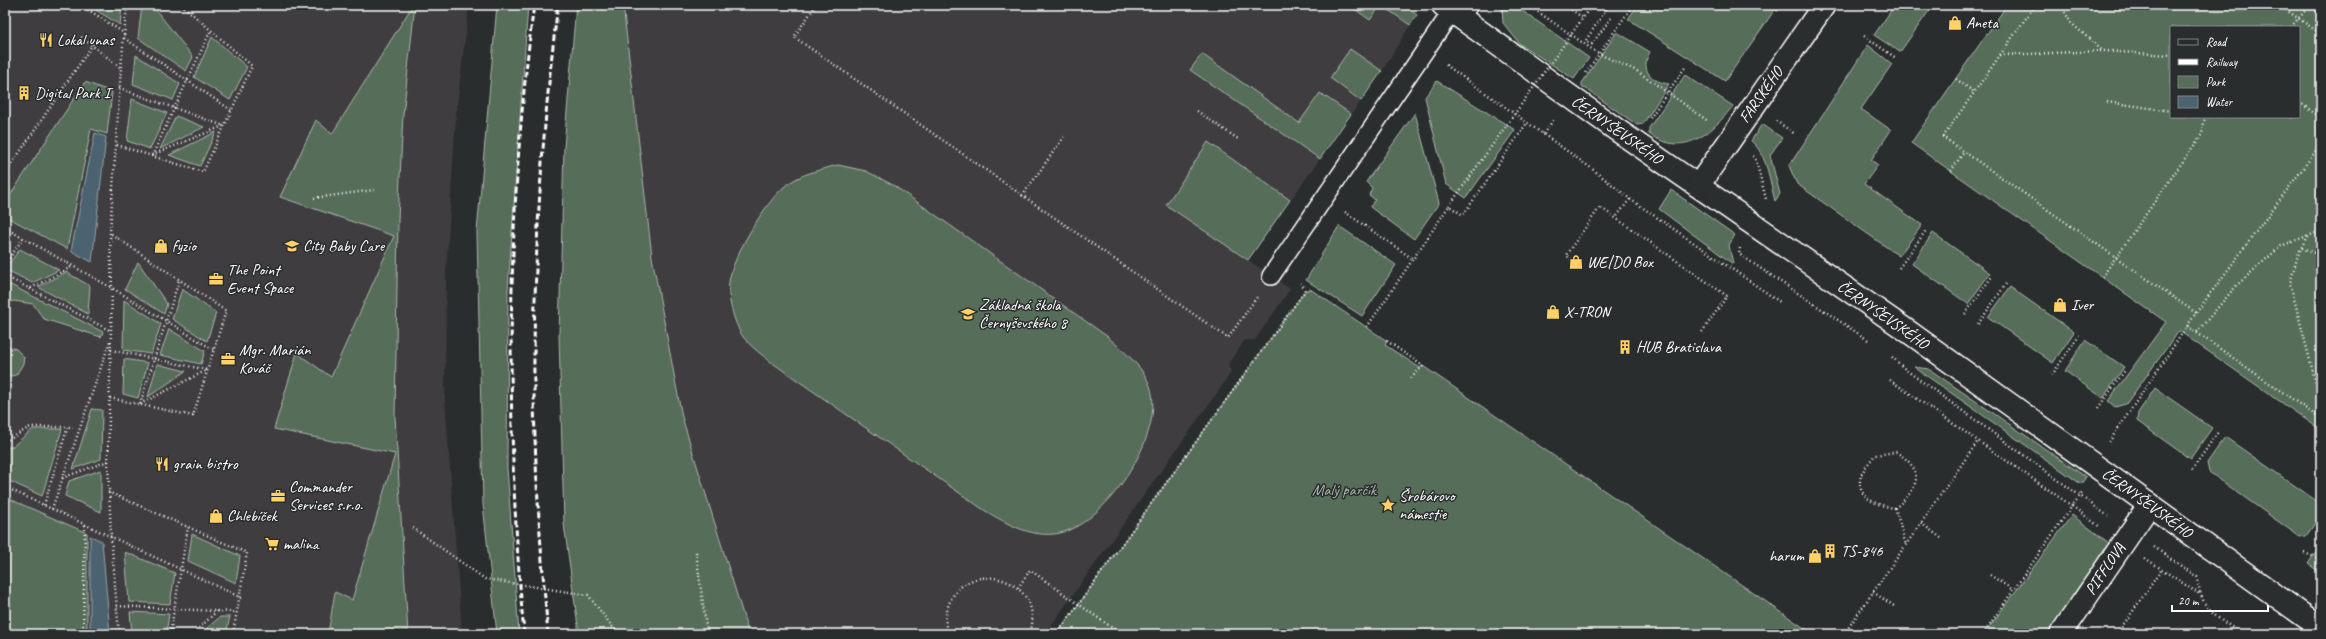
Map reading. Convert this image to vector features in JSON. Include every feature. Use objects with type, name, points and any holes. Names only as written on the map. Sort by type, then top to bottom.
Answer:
[{"type":"street","name":"FARSKÉHO","points":[[1698,186],[1824,5]]},
{"type":"street","name":"ČERNYŠEVSKÉHO","points":[[1456,10],[1634,142],[1909,332],[2321,628]]},
{"type":"street","name":"PIFFLOVA","points":[[2061,634],[2150,504]]},
{"type":"lane","points":[[1274,272],[1425,51],[1456,10]]},
{"type":"path","points":[[81,5],[87,7],[124,33]]},
{"type":"path","points":[[119,634],[108,492],[112,337],[110,233],[121,68],[127,5]]},
{"type":"path","points":[[117,145],[203,172],[228,119],[252,66],[182,5]]},
{"type":"path","points":[[816,5],[794,37],[1228,338],[1274,272],[1303,285],[1305,291],[1058,634]]},
{"type":"path","points":[[1528,5],[1599,54]]},
{"type":"path","points":[[1565,5],[1583,18]]},
{"type":"path","points":[[1367,327],[1449,206],[1592,5]]},
{"type":"path","points":[[1606,5],[1606,10],[1586,40],[1587,42],[1592,44],[1611,18]]},
{"type":"path","points":[[1620,24],[1633,5]]},
{"type":"path","points":[[1777,11],[1778,5]]},
{"type":"path","points":[[2035,5],[1943,137],[2196,313]]},
{"type":"path","points":[[2061,5],[2070,23],[2103,51]]},
{"type":"path","points":[[2279,5],[2321,34]]},
{"type":"path","points":[[2292,26],[2297,17],[2310,5]]},
{"type":"path","points":[[152,156],[211,30]]},
{"type":"path","points":[[1864,36],[1896,58]]},
{"type":"path","points":[[81,37],[93,44],[121,68]]},
{"type":"path","points":[[124,38],[231,110]]},
{"type":"path","points":[[5,174],[93,44]]},
{"type":"path","points":[[1425,51],[1590,168],[1630,199],[1780,302]]},
{"type":"path","points":[[2000,55],[2103,51],[2170,55]]},
{"type":"path","points":[[1634,142],[1686,66]]},
{"type":"path","points":[[1956,79],[1974,92]]},
{"type":"path","points":[[120,88],[224,126]]},
{"type":"path","points":[[2107,102],[2170,112]]},
{"type":"path","points":[[2300,103],[2321,118]]},
{"type":"path","points":[[1197,111],[1238,139]]},
{"type":"path","points":[[2102,277],[2202,134],[2205,118]]},
{"type":"path","points":[[1773,120],[1795,134]]},
{"type":"path","points":[[1449,206],[1463,215],[1527,123]]},
{"type":"path","points":[[152,156],[224,126]]},
{"type":"path","points":[[1022,196],[1064,137]]},
{"type":"path","points":[[1890,380],[2072,506],[2080,497],[2098,467],[2105,448],[2120,423],[2187,326],[2321,146]]},
{"type":"path","points":[[1951,171],[1964,152]]},
{"type":"path","points":[[314,198],[374,190]]},
{"type":"path","points":[[1325,199],[1413,259]]},
{"type":"path","points":[[1616,216],[1630,199]]},
{"type":"path","points":[[1581,267],[1566,255],[1600,207],[1727,296],[1702,332]]},
{"type":"path","points":[[5,228],[112,288],[214,350]]},
{"type":"path","points":[[1899,268],[1927,229]]},
{"type":"path","points":[[2197,332],[2237,285],[2281,246],[2321,231]]},
{"type":"path","points":[[110,233],[226,311],[193,416],[110,398]]},
{"type":"path","points":[[2307,236],[2290,283],[2321,402]]},
{"type":"path","points":[[5,265],[23,238]]},
{"type":"path","points":[[2302,248],[2317,254],[2321,259]]},
{"type":"path","points":[[31,288],[73,266]]},
{"type":"path","points":[[1964,314],[1993,275]]},
{"type":"path","points":[[5,276],[31,288],[111,331]]},
{"type":"path","points":[[140,404],[179,280]]},
{"type":"path","points":[[1978,324],[2006,284]]},
{"type":"path","points":[[2187,326],[2321,419]]},
{"type":"path","points":[[2052,375],[2079,336]]},
{"type":"path","points":[[52,508],[112,337]]},
{"type":"path","points":[[1387,341],[1423,366],[1411,378]]},
{"type":"path","points":[[111,350],[208,370]]},
{"type":"path","points":[[2098,408],[2126,369]]},
{"type":"path","points":[[140,404],[208,370]]},
{"type":"path","points":[[44,505],[68,426]]},
{"type":"path","points":[[5,442],[30,427],[73,427]]},
{"type":"path","points":[[2192,470],[2218,432]]},
{"type":"path","points":[[1844,634],[1978,441]]},
{"type":"path","points":[[1896,452],[1912,465],[1917,476],[1913,490],[1895,508],[1878,504],[1869,499],[1862,491],[1860,482],[1863,471],[1875,455],[1896,452]]},
{"type":"path","points":[[62,478],[108,461]]},
{"type":"path","points":[[5,487],[244,599]]},
{"type":"path","points":[[108,492],[247,553],[238,597],[233,634]]},
{"type":"path","points":[[1895,508],[1906,545]]},
{"type":"path","points":[[1921,523],[1942,538]]},
{"type":"path","points":[[83,634],[85,524]]},
{"type":"path","points":[[170,634],[188,527]]},
{"type":"path","points":[[412,528],[485,579],[588,595],[618,634]]},
{"type":"path","points":[[696,552],[707,634]]},
{"type":"path","points":[[2304,553],[2321,559]]},
{"type":"path","points":[[2117,634],[2162,569]]},
{"type":"path","points":[[1018,588],[1030,570],[1121,634]]},
{"type":"path","points":[[1990,574],[2013,590]]},
{"type":"path","points":[[948,634],[946,616],[949,603],[957,592],[967,583],[980,578],[994,577],[1007,581],[1018,588],[1027,599],[1032,612],[1033,625],[1030,634]]},
{"type":"path","points":[[1873,592],[1894,606]]},
{"type":"path","points":[[2199,594],[2207,609],[2242,634]]},
{"type":"path","points":[[116,606],[236,612]]},
{"type":"path","points":[[193,634],[218,611]]},
{"type":"path","points":[[1950,631],[1955,634]]},
{"type":"shaded area","points":[[5,5],[469,5],[456,114],[446,272],[445,400],[462,634],[5,634]]},
{"type":"shaded area","name":"Základná škola Černyševského 8","points":[[623,5],[1381,5],[1410,25],[1382,71],[1248,260],[1290,289],[1255,340],[1245,340],[1228,364],[1231,373],[1045,634],[749,634],[682,417],[652,257]]},
{"type":"green space","points":[[91,5],[122,5],[120,25],[91,7]]},
{"type":"green space","points":[[142,5],[152,5],[193,57],[186,71],[138,38]]},
{"type":"green space","points":[[413,5],[415,5],[403,115],[398,219],[395,417],[408,634],[328,634],[335,592],[352,600],[395,454],[274,429],[297,353],[331,377],[394,236],[280,197],[316,120],[332,134]]},
{"type":"green space","points":[[497,5],[528,5],[508,290],[507,467],[519,634],[497,634],[483,504],[477,232]]},
{"type":"green space","points":[[576,5],[623,5],[652,257],[682,417],[749,634],[579,634],[564,524],[559,335],[564,147]]},
{"type":"green space","points":[[1349,5],[1381,5],[1370,20]]},
{"type":"green space","points":[[1381,5],[1404,5],[1417,15],[1410,25]]},
{"type":"green space","points":[[1502,5],[1514,5],[1589,58],[1574,79],[1520,44],[1503,23]]},
{"type":"green space","points":[[1638,5],[1778,5],[1725,81],[1628,19]]},
{"type":"green space","points":[[1895,5],[1933,5],[1900,52],[1874,35]]},
{"type":"green space","points":[[2007,5],[2321,5],[2321,430],[2179,331],[2126,404],[2115,407],[2108,401],[2166,322],[1911,143]]},
{"type":"green space","points":[[1617,32],[1650,52],[1646,64],[1649,74],[1657,81],[1669,84],[1643,124],[1637,125],[1582,86],[1582,83]]},
{"type":"green space","points":[[212,37],[247,67],[230,100],[194,77]]},
{"type":"green space","points":[[1868,45],[1892,64],[1861,109],[1891,130],[1871,160],[1878,165],[1864,184],[1922,225],[1899,256],[1797,184],[1789,166]]},
{"type":"green space","points":[[1350,49],[1382,71],[1361,101],[1330,78]]},
{"type":"green space","points":[[1202,54],[1299,123],[1320,93],[1351,114],[1320,159],[1190,70]]},
{"type":"green space","points":[[136,55],[180,84],[173,100],[133,84]]},
{"type":"green space","points":[[1685,75],[1733,106],[1716,126],[1696,140],[1674,144],[1662,141],[1649,134],[1649,128]]},
{"type":"green space","points":[[1437,81],[1515,130],[1466,198],[1446,184],[1425,97]]},
{"type":"green space","points":[[85,82],[112,92],[107,134],[91,129],[67,249],[5,216],[5,203]]},
{"type":"green space","points":[[132,99],[167,113],[150,149],[127,141]]},
{"type":"green space","points":[[1415,113],[1439,203],[1414,239],[1370,207],[1375,200],[1369,195],[1372,188],[1366,182]]},
{"type":"green space","points":[[176,116],[204,127],[160,149]]},
{"type":"green space","points":[[1762,124],[1782,138],[1770,155],[1780,194],[1775,201],[1761,153],[1751,141]]},
{"type":"green space","points":[[216,132],[200,166],[169,155]]},
{"type":"green space","points":[[1208,142],[1290,200],[1248,260],[1166,205]]},
{"type":"green space","points":[[838,165],[866,171],[893,185],[1108,337],[1130,357],[1144,374],[1148,381],[1153,401],[1151,423],[1143,447],[1130,471],[1115,493],[1097,512],[1078,526],[1060,533],[1040,534],[1020,529],[984,510],[771,362],[753,348],[742,335],[731,306],[729,282],[731,271],[743,245],[759,217],[785,186],[803,175]]},
{"type":"green space","points":[[1671,190],[1735,235],[1729,245],[1733,264],[1659,209]]},
{"type":"green space","points":[[1339,226],[1396,265],[1362,316],[1306,280]]},
{"type":"green space","points":[[1933,233],[1990,273],[1968,304],[1912,264]]},
{"type":"green space","points":[[20,249],[59,270],[32,283],[5,269]]},
{"type":"green space","points":[[138,262],[167,304],[164,314],[125,289]]},
{"type":"green space","points":[[66,272],[90,286],[88,314],[38,287]]},
{"type":"green space","points":[[5,282],[103,332],[101,337],[44,319],[33,304],[14,301],[5,303]]},
{"type":"green space","points":[[2010,287],[2074,332],[2053,363],[1988,317]]},
{"type":"green space","points":[[182,289],[216,313],[207,341],[172,319]]},
{"type":"green space","name":"Šrobárovo námestie","points":[[1310,289],[1387,341],[1385,345],[1420,368],[1423,366],[1813,634],[1057,634],[1305,291]]},
{"type":"green space","points":[[124,300],[161,324],[151,354],[123,350]]},
{"type":"green space","points":[[169,329],[205,351],[201,364],[160,355]]},
{"type":"green space","points":[[2085,340],[2124,367],[2103,398],[2065,371]]},
{"type":"green space","points":[[6,346],[16,349],[24,357],[23,364],[16,375],[5,377]]},
{"type":"green space","points":[[124,359],[148,363],[138,398],[123,394]]},
{"type":"green space","points":[[157,364],[186,371],[148,397]]},
{"type":"green space","points":[[1914,367],[1929,369],[2086,477],[2081,484]]},
{"type":"green space","points":[[2155,388],[2212,428],[2190,459],[2137,421],[2138,413]]},
{"type":"green space","points":[[92,409],[102,410],[101,459],[73,469]]},
{"type":"green space","points":[[33,429],[62,429],[42,496],[5,479],[5,448],[13,446]]},
{"type":"green space","points":[[2225,437],[2321,504],[2321,515],[2306,536],[2300,537],[2209,472],[2207,463]]},
{"type":"green space","points":[[101,470],[101,512],[65,496],[69,481]]},
{"type":"green space","points":[[5,497],[87,533],[87,634],[5,634]]},
{"type":"green space","points":[[2072,515],[2109,543],[2047,634],[1984,634]]},
{"type":"green space","points":[[192,534],[240,556],[236,583],[188,561]]},
{"type":"green space","points":[[2321,544],[2321,573],[2308,564]]},
{"type":"green space","points":[[125,552],[175,573],[170,604],[129,602]]},
{"type":"green space","points":[[130,612],[169,614],[166,634],[132,634]]},
{"type":"green space","points":[[220,617],[230,617],[226,634],[200,634]]},
{"type":"water","points":[[95,133],[106,137],[92,262],[71,251]]},
{"type":"water","points":[[90,536],[102,541],[110,634],[90,634]]},
{"type":"railway","points":[[524,634],[514,477],[511,398],[511,320],[518,162],[534,5]]},
{"type":"railway","points":[[548,634],[538,495],[534,356],[536,268],[544,136],[558,5]]},
{"type":"place","name":"Aneta","points":[[1955,23]]},
{"type":"place","name":"Lokal unas","points":[[46,40]]},
{"type":"place","name":"Digital Park I","points":[[24,93]]},
{"type":"place","name":"fyzio","points":[[161,246]]},
{"type":"place","name":"City Baby Care","points":[[292,246]]},
{"type":"place","name":"WE|DO Box","points":[[1576,262]]},
{"type":"place","name":"The Point Event Space","points":[[216,279]]},
{"type":"place","name":"Iver","points":[[2060,305]]},
{"type":"place","name":"X-TRON","points":[[1553,312]]},
{"type":"place","name":"Základná škola Černyševského 8","points":[[968,314]]},
{"type":"place","name":"HUB Bratislava","points":[[1625,347]]},
{"type":"place","name":"Mgr. Marián Kováč","points":[[228,359]]},
{"type":"place","name":"grain bistro","points":[[162,464]]},
{"type":"place","name":"Commander Services s.r.o.","points":[[278,496]]},
{"type":"place","name":"Šrobárovo námestie","points":[[1388,505]]},
{"type":"place","name":"Chlebíček","points":[[216,516]]},
{"type":"place","name":"malina","points":[[272,544]]},
{"type":"place","name":"TS-846","points":[[1830,551]]},
{"type":"place","name":"harum","points":[[1815,556]]},
{"type":"park label","name":"Malý parčík","points":[[1344,490]]}]
